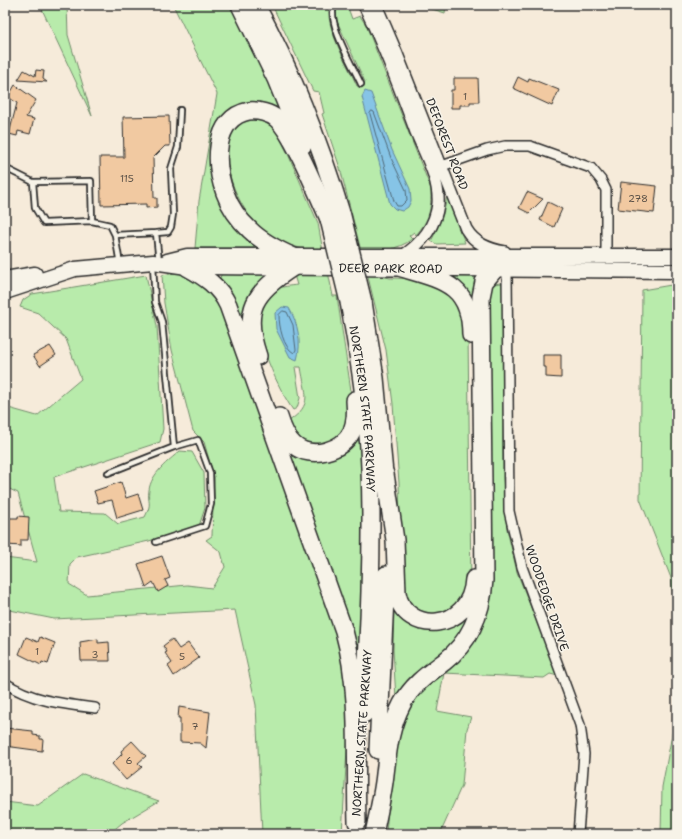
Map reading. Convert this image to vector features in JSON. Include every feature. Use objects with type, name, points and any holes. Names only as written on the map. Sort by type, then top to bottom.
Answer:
[{"type":"highway","name":"NORTHERN STATE PARKWAY","points":[[240,5],[288,105],[335,218]]},
{"type":"highway","name":"NORTHERN STATE PARKWAY","points":[[256,5],[305,110],[325,162],[335,218],[356,302],[373,359],[385,474],[386,544],[385,624],[373,834]]},
{"type":"highway","points":[[335,218],[291,140],[276,118],[263,112],[251,111],[238,115],[227,123],[221,137],[218,158],[221,180],[229,203],[242,222],[254,234],[294,262],[274,279],[263,291],[254,307],[251,322],[253,341],[281,423],[288,438],[299,449],[311,452],[325,452],[343,442],[352,432],[356,412],[354,330]]},
{"type":"highway","points":[[385,474],[395,540],[398,598],[404,609],[420,620],[436,622],[452,618],[467,605],[474,586],[471,318],[466,303],[451,285],[402,262]]},
{"type":"highway","points":[[188,267],[204,276],[217,286],[228,305],[344,631],[350,657],[353,687],[356,828]]},
{"type":"highway","points":[[373,834],[385,775],[388,740],[397,714],[414,687],[426,674],[451,656],[462,644],[476,622],[482,598],[484,569],[481,297],[484,282],[501,269]]},
{"type":"highway","name":"NORTHERN STATE PARKWAY","points":[[356,302],[354,330],[366,422],[371,509],[366,672],[356,828]]},
{"type":"main road","name":"DEER PARK ROAD","points":[[5,292],[75,269],[156,262],[187,256],[294,262]]},
{"type":"main road","name":"DEER PARK ROAD","points":[[156,262],[188,267],[294,262],[402,262],[527,257],[677,256]]},
{"type":"main road","name":"DEER PARK ROAD","points":[[402,262],[501,269],[677,271]]},
{"type":"main road","points":[[5,279],[75,269]]},
{"type":"street","name":"DEFOREST ROAD","points":[[364,5],[394,74],[431,170],[437,192],[437,210],[430,229],[422,241],[402,262]]},
{"type":"street","name":"DEFOREST ROAD","points":[[376,5],[442,166],[463,224],[473,238],[481,245],[492,250],[527,257]]},
{"type":"street","points":[[442,166],[487,150],[505,146],[530,146],[591,168],[601,180],[606,190],[606,256]]},
{"type":"street","name":"WOODEDGE DRIVE","points":[[501,269],[509,511],[522,567],[580,725],[584,754],[578,834]]},
{"type":"street","points":[[5,683],[16,690],[36,698],[95,708]]},
{"type":"lane","points":[[334,5],[332,18],[335,28],[361,84]]},
{"type":"lane","points":[[115,235],[168,232],[171,227],[173,214],[171,169],[178,147],[180,110]]},
{"type":"lane","points":[[5,168],[33,182],[91,181],[92,221]]},
{"type":"lane","points":[[33,182],[35,208],[44,223],[92,221],[110,225],[115,235],[120,264]]},
{"type":"lane","points":[[156,233],[155,302],[162,322],[174,446]]},
{"type":"lane","points":[[108,473],[174,446],[198,440],[210,473],[212,504],[205,526],[156,542]]},
{"type":"green space","points":[[40,5],[67,5],[68,35],[92,116]]},
{"type":"green space","points":[[173,5],[235,5],[250,31],[281,113],[266,104],[250,104],[215,149],[257,248],[195,248],[199,201],[217,94]]},
{"type":"green space","points":[[272,5],[330,5],[330,23],[333,34],[357,86],[361,87],[365,82],[336,19],[336,8],[338,5],[347,5],[352,19],[360,16],[366,25],[431,189],[431,203],[427,219],[416,235],[414,232],[409,236],[412,239],[406,243],[394,248],[361,251],[340,168],[322,114],[324,113],[319,92],[313,91]]},
{"type":"green space","points":[[419,5],[446,5],[445,13]]},
{"type":"green space","points":[[262,115],[284,134],[280,138],[318,223],[323,252],[282,243],[267,235],[252,220],[237,196],[228,168],[226,153],[227,140],[232,128],[238,122],[249,117]]},
{"type":"green space","points":[[447,194],[465,243],[436,244],[431,241],[442,218]]},
{"type":"green space","points":[[328,272],[333,296],[337,296],[353,404],[348,426],[337,440],[317,446],[300,440],[289,421],[297,415],[305,404],[306,391],[301,367],[295,367],[300,398],[297,408],[293,410],[281,390],[268,362],[263,347],[258,322],[260,309],[271,294],[286,286],[297,285],[294,275]]},
{"type":"green space","points":[[176,273],[193,275],[218,294],[337,626],[346,663],[349,715],[342,834],[262,834],[256,705],[235,610],[54,619],[5,609],[5,558],[37,562],[18,493],[5,487],[5,407],[37,416],[81,379],[66,339],[38,313],[20,307],[23,300],[32,294],[146,275],[157,326],[163,429],[160,442],[54,477],[59,512],[105,513],[118,524],[145,517],[149,508],[150,484],[161,468],[180,451],[192,452],[204,473],[205,508],[199,526],[149,541],[77,557],[70,564],[69,584],[87,595],[187,585],[212,588],[225,567],[221,552],[206,540],[212,536],[214,477],[204,442],[193,431],[172,350],[164,303],[162,275]]},
{"type":"green space","points":[[227,273],[268,274],[247,320],[241,320],[229,290],[220,278],[221,275]]},
{"type":"green space","points":[[367,273],[390,278],[428,279],[458,296],[468,334],[471,586],[449,613],[430,615],[411,606],[402,587],[399,483],[393,404],[386,350]]},
{"type":"green space","points":[[452,276],[477,276],[473,300],[460,282]]},
{"type":"green space","points":[[494,284],[503,284],[503,478],[507,529],[517,572],[558,676],[550,674],[544,678],[444,673],[437,711],[471,717],[467,729],[462,785],[440,834],[386,834],[392,758],[397,732],[410,703],[479,629],[489,289]]},
{"type":"green space","points":[[677,284],[677,632],[671,578],[640,499],[642,290]]},
{"type":"green space","points":[[355,439],[361,442],[365,508],[359,661],[339,593],[288,449]]},
{"type":"green space","points":[[476,604],[461,641],[396,698],[393,650],[394,606],[424,626]]},
{"type":"green space","points":[[677,708],[677,834],[661,834],[662,787]]},
{"type":"green space","points":[[83,774],[159,801],[122,823],[109,834],[5,834],[5,802],[38,806]]},
{"type":"water","points":[[365,91],[371,93],[392,150],[410,189],[411,201],[408,207],[402,211],[395,209],[390,204],[362,97]]},
{"type":"water","points":[[282,307],[289,308],[297,327],[299,347],[297,360],[290,357],[276,329],[275,313]]},
{"type":"building","points":[[24,70],[35,76],[36,70],[44,71],[43,79],[47,82],[18,80]]},
{"type":"building","points":[[518,77],[528,82],[529,78],[559,90],[552,106],[513,88]]},
{"type":"building","points":[[454,78],[478,78],[479,102],[470,102],[470,105],[460,105],[460,108],[451,108],[451,90],[454,90]]},
{"type":"building","points":[[15,85],[36,100],[26,117],[34,119],[30,134],[18,131],[17,136],[9,134],[17,103],[8,97]]},
{"type":"building","points":[[169,116],[170,146],[165,146],[153,158],[154,198],[157,198],[157,207],[146,208],[146,204],[101,205],[100,157],[124,157],[123,117]]},
{"type":"building","points":[[621,182],[657,186],[654,213],[618,209]]},
{"type":"building","points":[[527,192],[543,199],[529,213],[519,208]]},
{"type":"building","points":[[548,202],[562,209],[554,227],[540,220]]},
{"type":"building","points":[[50,346],[56,355],[40,366],[33,355]]},
{"type":"building","points":[[543,355],[561,355],[561,378],[546,377],[546,367],[543,367]]},
{"type":"building","points":[[121,482],[126,498],[138,494],[143,510],[117,518],[112,500],[98,503],[94,491]]},
{"type":"building","points":[[18,516],[29,517],[28,540],[21,540],[21,546],[7,545],[8,532],[5,532],[5,518],[18,518]]},
{"type":"building","points":[[162,556],[170,578],[165,580],[168,586],[158,592],[153,582],[146,587],[138,564]]},
{"type":"building","points":[[26,637],[38,642],[40,637],[55,643],[48,664],[42,662],[41,665],[19,654]]},
{"type":"building","points":[[98,639],[98,643],[109,642],[110,661],[81,661],[80,642]]},
{"type":"building","points":[[172,639],[179,649],[188,643],[199,658],[174,676],[168,666],[172,663],[165,653],[167,652],[163,646]]},
{"type":"building","points":[[179,707],[210,712],[206,748],[200,743],[180,742],[180,718],[178,718]]},
{"type":"building","points":[[5,728],[33,731],[33,735],[40,736],[40,739],[43,739],[42,751],[5,746]]},
{"type":"building","points":[[132,741],[146,756],[138,763],[142,767],[126,780],[112,764],[122,754],[121,751]]}]
